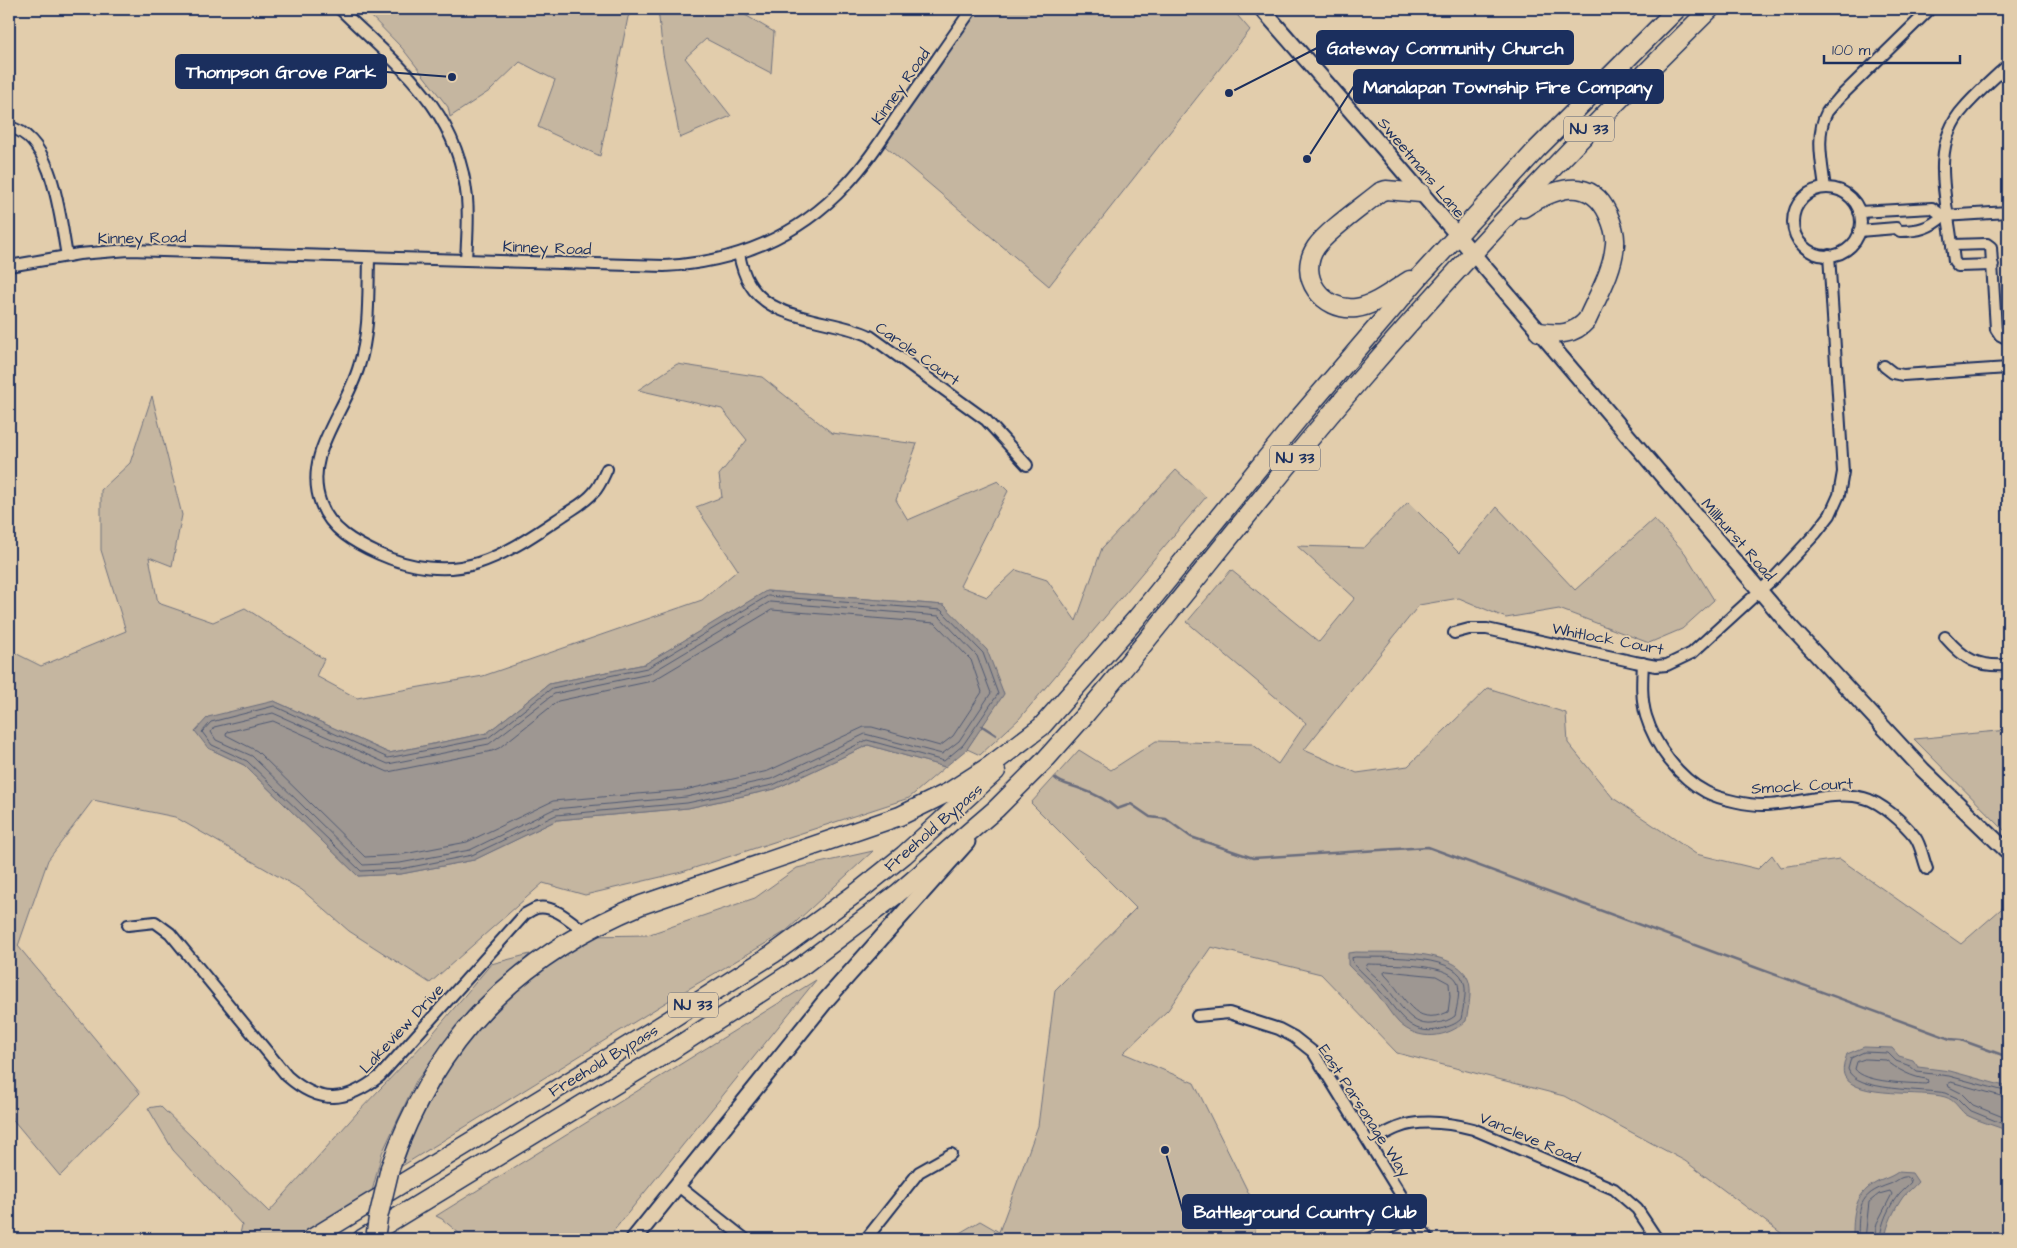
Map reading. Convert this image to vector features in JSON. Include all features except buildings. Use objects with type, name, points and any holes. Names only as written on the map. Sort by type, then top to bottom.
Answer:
[{"type":"highway","name":"NJ 33","points":[[1041,727],[1136,619],[1299,418],[1422,274],[1557,129],[1677,9]]},
{"type":"highway","name":"NJ 33","points":[[996,809],[1084,716],[1324,422],[1472,253],[1578,140],[1710,9]]},
{"type":"highway","points":[[1501,222],[1546,194],[1574,188],[1585,191],[1598,199],[1604,206],[1612,223],[1616,241],[1613,258],[1609,272],[1587,320],[1570,332],[1550,334],[1539,332]]},
{"type":"highway","points":[[1421,193],[1386,190],[1380,192],[1324,238],[1314,252],[1310,268],[1312,282],[1322,297],[1333,305],[1349,309],[1358,308],[1375,301],[1422,274]]},
{"type":"highway","points":[[375,1239],[390,1168],[408,1120],[426,1086],[444,1057],[465,1029],[489,1002],[542,957],[607,919],[642,905],[900,816],[949,792],[991,765],[1041,727]]},
{"type":"highway","name":"Freehold Bypass","points":[[311,1239],[657,1028],[781,949],[904,855],[948,817],[1041,727]]},
{"type":"highway","name":"Freehold Bypass","points":[[362,1239],[762,993],[835,942],[881,906],[996,809]]},
{"type":"main road","points":[[634,1239],[827,998],[996,809]]},
{"type":"street","points":[[340,9],[418,86],[430,100],[445,124],[460,159],[466,191],[468,210],[466,260]]},
{"type":"street","name":"Kinney Road","points":[[9,266],[100,251],[129,250],[664,266],[702,263],[739,254],[802,224],[818,212],[847,184],[972,9]]},
{"type":"street","name":"Sweetmans Lane","points":[[1262,9],[1457,235]]},
{"type":"street","points":[[1825,188],[1821,151],[1822,128],[1827,113],[1840,97],[1930,9]]},
{"type":"street","points":[[1993,265],[1958,266],[1954,262],[1946,215],[1942,178],[1942,154],[1949,129],[1962,109],[2008,65]]},
{"type":"street","points":[[9,128],[21,131],[29,138],[49,171],[54,188],[66,256]]},
{"type":"street","points":[[1825,188],[1842,191],[1851,198],[1859,212],[1861,219],[1855,241],[1838,254],[1816,254],[1806,249],[1796,237],[1792,221],[1794,210],[1799,201],[1808,193],[1825,188]]},
{"type":"street","points":[[1859,212],[1932,208],[1946,215],[2008,212]]},
{"type":"street","points":[[1894,210],[1894,228]]},
{"type":"street","points":[[1859,231],[1894,228],[1900,231],[1918,231],[1923,227],[1933,226],[1946,215]]},
{"type":"street","name":"Millhurst Road","points":[[1457,235],[1795,632],[1923,770],[2008,852]]},
{"type":"street","points":[[1952,245],[1987,244],[1991,248],[1996,329],[2000,335],[2008,339]]},
{"type":"street","name":"Carole Court","points":[[739,254],[748,282],[756,294],[768,304],[781,311],[857,330],[870,336],[986,420],[1027,466]]},
{"type":"street","name":"Whitlock Court","points":[[1454,632],[1468,629],[1487,629],[1643,664],[1667,665],[1692,653],[1760,590],[1816,534],[1830,515],[1839,496],[1842,472],[1829,255]]},
{"type":"street","points":[[369,258],[367,324],[362,356],[353,383],[324,442],[316,464],[318,496],[326,516],[339,530],[370,550],[404,563],[438,568],[468,566],[487,560],[507,550],[581,504],[596,489],[607,469]]},
{"type":"street","points":[[1884,366],[1893,373],[1903,375],[2008,368]]},
{"type":"street","points":[[1946,637],[1958,652],[1980,665],[2008,665]]},
{"type":"street","name":"Smock Court","points":[[1643,664],[1642,690],[1646,716],[1655,741],[1677,769],[1707,792],[1744,803],[1764,805],[1844,796],[1865,798],[1887,810],[1915,838],[1927,869]]},
{"type":"street","name":"Lakeview Drive","points":[[128,925],[155,922],[170,933],[287,1076],[301,1089],[322,1097],[344,1096],[365,1088],[380,1076],[525,914],[538,908],[553,910],[565,916],[584,931]]},
{"type":"street","name":"East Parsonage Way","points":[[1197,1016],[1229,1013],[1279,1029],[1294,1037],[1313,1052],[1428,1239]]},
{"type":"street","name":"Vancleve Road","points":[[1369,1142],[1398,1128],[1422,1124],[1453,1123],[1473,1129],[1614,1189],[1637,1209],[1657,1239]]},
{"type":"street","points":[[866,1239],[919,1172],[951,1154]]},
{"type":"street","points":[[677,1185],[745,1239]]},
{"type":"street","points":[[1370,1239],[1413,1215]]},
{"type":"shaded area","points":[[364,9],[634,9],[628,17],[600,156],[538,127],[555,80],[520,62],[491,90],[450,117],[448,107],[402,48]]},
{"type":"shaded area","points":[[658,9],[735,9],[774,32],[771,73],[706,39],[685,58],[731,116],[680,138],[663,54]]},
{"type":"shaded area","points":[[971,9],[1232,9],[1250,30],[1049,286],[879,141]]},
{"type":"shaded area","points":[[677,364],[762,377],[832,433],[917,444],[896,500],[908,520],[998,481],[1008,491],[960,586],[987,597],[1016,570],[1047,580],[1076,621],[1102,548],[1176,470],[1206,497],[1019,719],[980,755],[967,749],[1004,693],[944,605],[767,591],[645,664],[549,684],[487,733],[389,753],[274,701],[208,748],[244,765],[358,876],[401,874],[474,860],[557,820],[688,808],[775,789],[868,745],[945,767],[909,798],[682,872],[585,895],[543,883],[430,983],[349,931],[302,890],[175,817],[93,800],[48,860],[18,946],[140,1093],[60,1176],[9,1115],[9,650],[41,666],[126,631],[101,550],[101,490],[130,463],[152,396],[182,515],[172,566],[149,557],[158,603],[213,622],[245,608],[324,659],[316,676],[357,698],[483,676],[702,600],[738,570],[696,507],[722,497],[719,475],[747,440],[722,409],[638,390]]},
{"type":"shaded area","points":[[1408,502],[1459,553],[1497,507],[1575,590],[1654,519],[1685,553],[1714,600],[1682,629],[1649,643],[1559,609],[1506,618],[1459,598],[1419,605],[1304,750],[1357,773],[1408,766],[1488,688],[1566,713],[1568,743],[1613,798],[1696,854],[1758,869],[1772,855],[1780,867],[1840,859],[1961,944],[2008,903],[2008,1239],[1789,1239],[1685,1161],[1564,1096],[1397,1053],[1321,974],[1211,947],[1168,1010],[1123,1053],[1194,1083],[1260,1216],[1252,1239],[951,1238],[980,1221],[999,1232],[1038,1126],[1055,990],[1136,908],[1031,803],[1079,750],[1111,770],[1156,741],[1252,744],[1278,764],[1306,723],[1187,622],[1231,570],[1319,642],[1355,598],[1297,546],[1364,548]]},
{"type":"shaded area","points":[[2008,730],[2008,834],[1914,739]]},
{"type":"shaded area","points":[[873,851],[785,932],[673,998],[402,1166],[415,1129],[460,1047],[531,978],[590,936],[647,935],[755,898],[797,868]]},
{"type":"shaded area","points":[[530,954],[464,1020],[416,1081],[382,1153],[371,1195],[297,1239],[236,1239],[240,1234],[242,1225],[173,1150],[148,1108],[160,1106],[269,1212],[357,1113],[429,1038],[491,964]]},
{"type":"shaded area","points":[[816,980],[607,1239],[466,1239],[436,1216]]},
{"type":"water","points":[[766,591],[944,605],[987,650],[1004,694],[967,749],[945,767],[868,745],[775,789],[688,808],[557,820],[474,860],[401,874],[358,876],[244,765],[208,748],[195,731],[208,717],[274,701],[389,753],[487,733],[549,684],[645,664]]},
{"type":"water","points":[[1348,953],[1418,954],[1449,961],[1461,969],[1468,979],[1470,1000],[1466,1021],[1450,1031],[1433,1036],[1415,1033],[1407,1029],[1396,1020],[1381,998],[1348,965]]},
{"type":"water","points":[[1864,1047],[1892,1048],[1899,1056],[1913,1060],[1918,1067],[1950,1071],[2008,1087],[2008,1131],[1965,1114],[1956,1104],[1945,1097],[1876,1091],[1852,1084],[1845,1077],[1843,1071],[1847,1054]]},
{"type":"water","points":[[1898,1172],[1912,1173],[1918,1182],[1903,1197],[1897,1207],[1889,1223],[1885,1239],[1853,1239],[1854,1215],[1862,1195],[1874,1184]]},
{"type":"waterway","points":[[982,726],[996,735]]},
{"type":"waterway","points":[[1055,778],[1064,784],[1100,797],[1117,809],[1131,804],[1150,817],[1166,819],[1191,837],[1253,858],[1428,847],[1950,1039],[1961,1040],[2008,1057]]},
{"type":"place","name":"Thompson Grove Park","points":[[452,77]]},
{"type":"place","name":"Gateway Community Church","points":[[1229,93]]},
{"type":"place","name":"Manalapan Township Fire Company","points":[[1307,159]]},
{"type":"place","name":"Battleground Country Club","points":[[1165,1150]]}]
